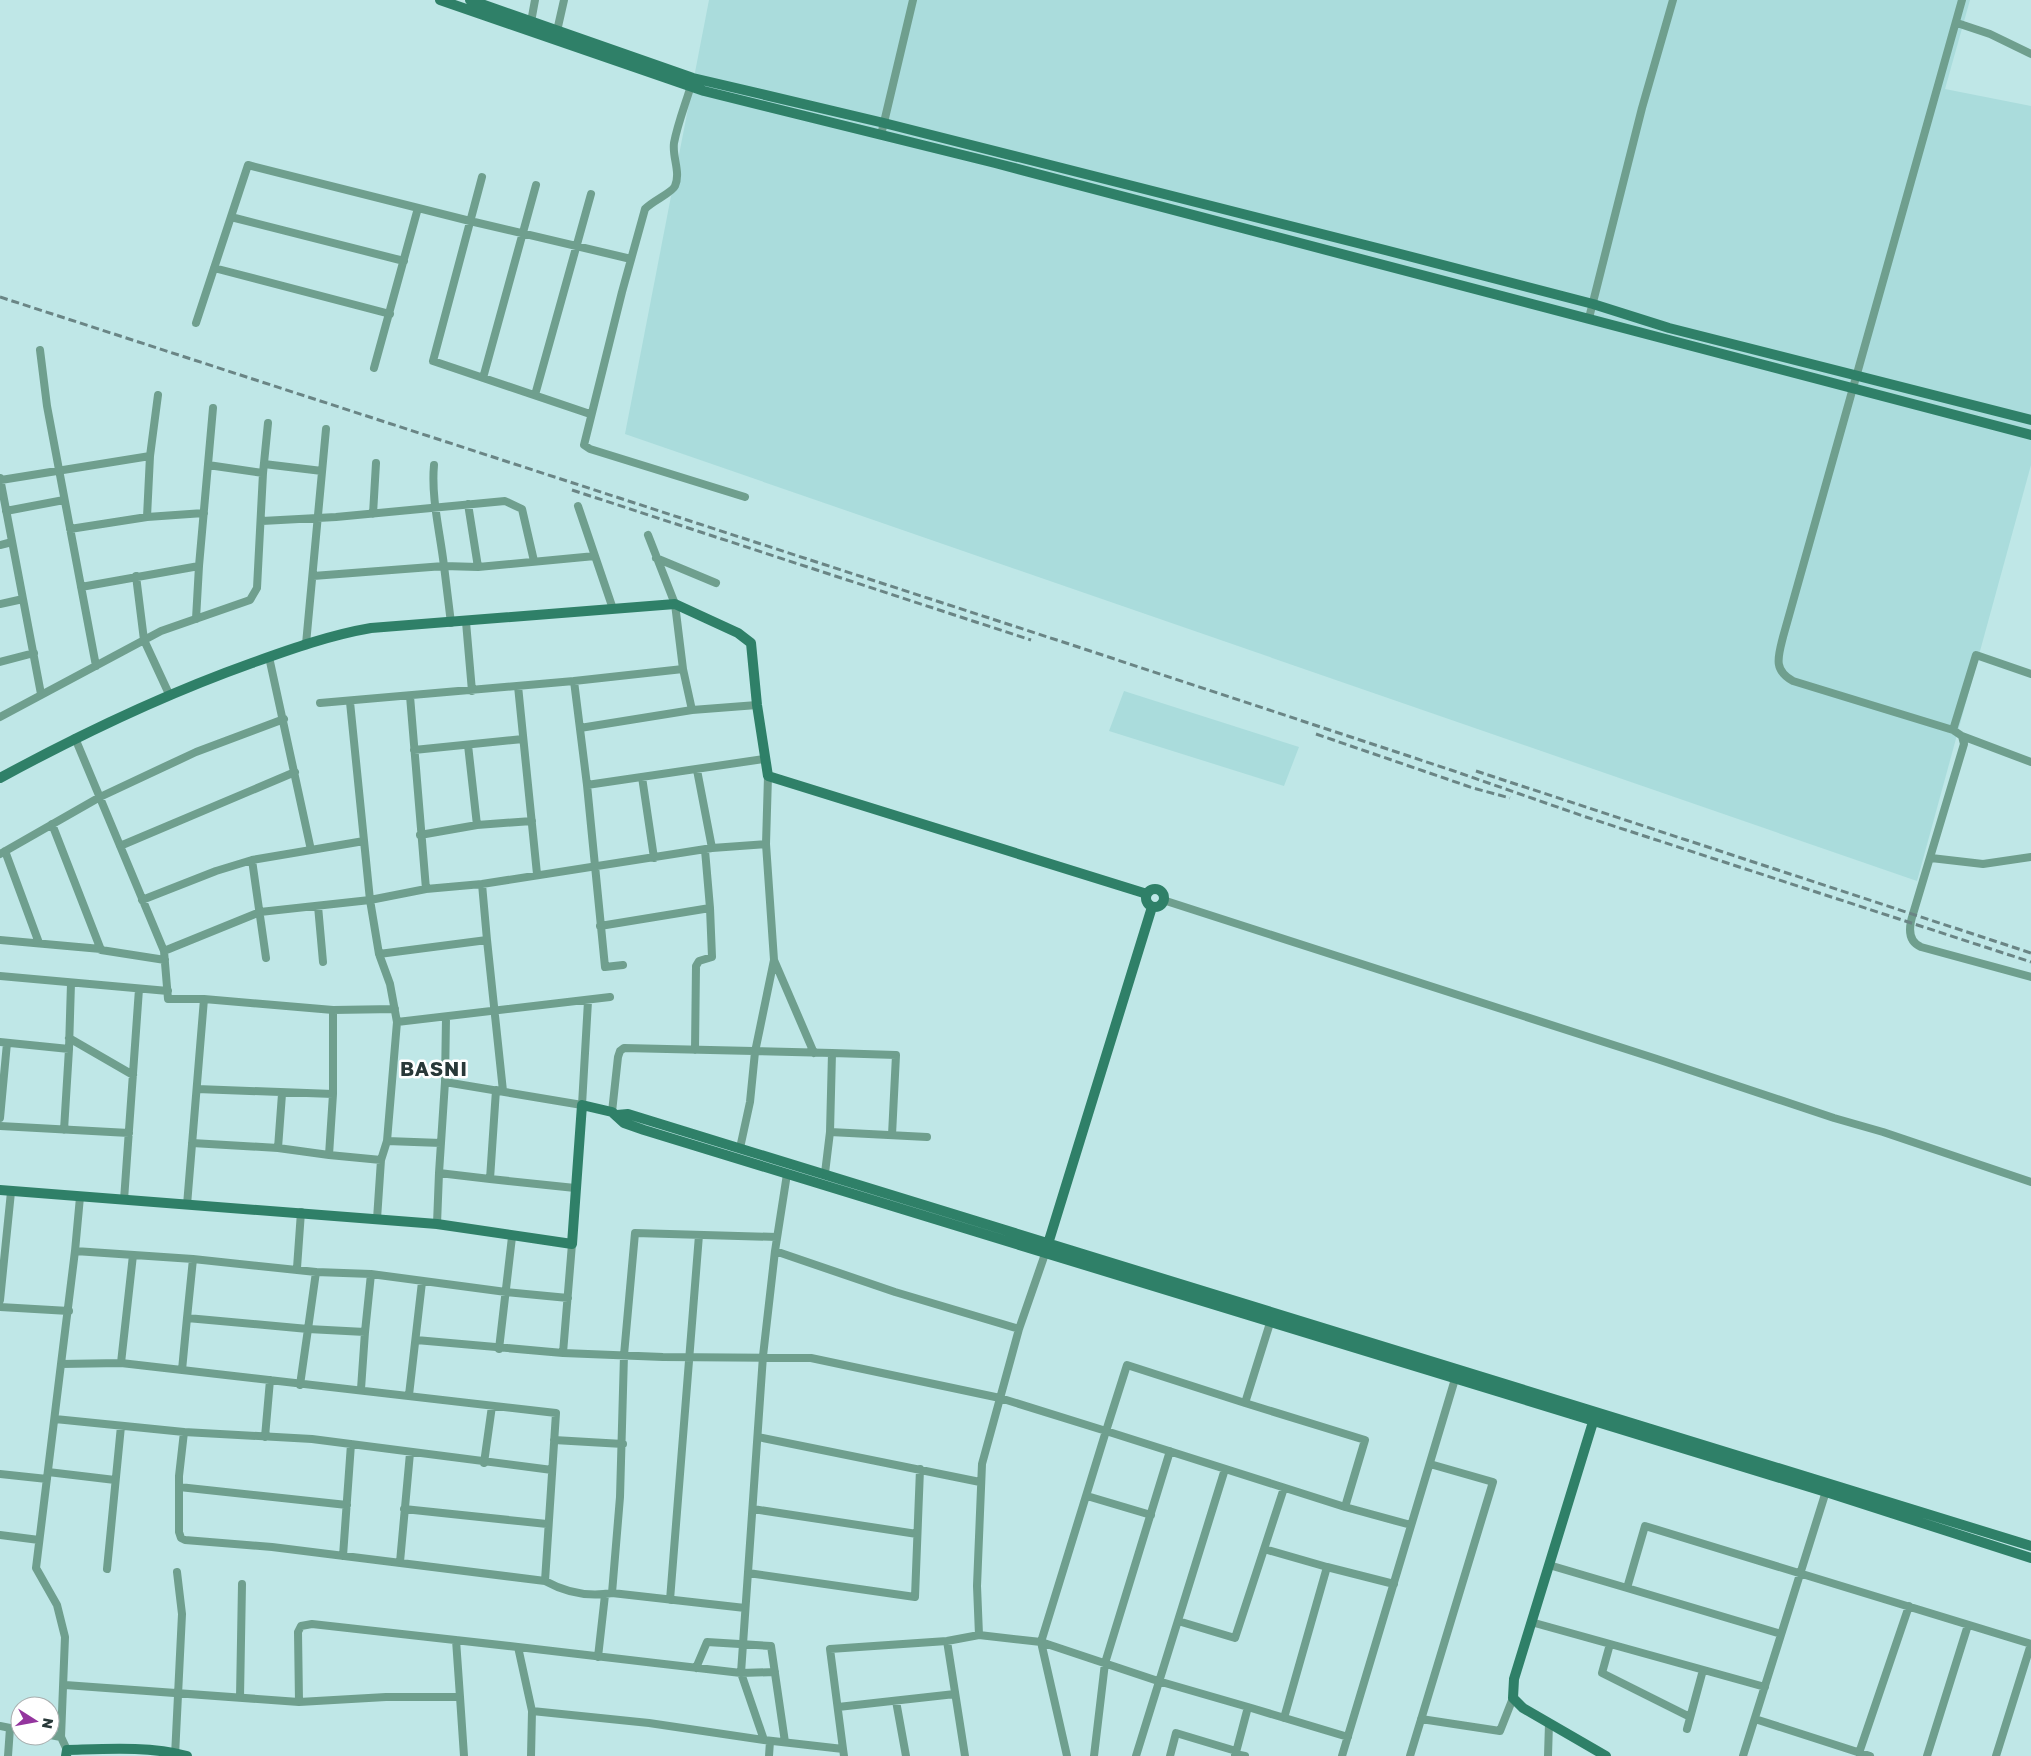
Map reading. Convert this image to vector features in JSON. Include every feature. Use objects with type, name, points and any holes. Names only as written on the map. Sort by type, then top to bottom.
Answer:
[{"type":"street","points":[[442,0],[692,82],[881,135],[1589,318],[2031,435]]},
{"type":"street","points":[[470,0],[692,82],[884,123],[1593,304],[1669,328],[2031,420]]},
{"type":"street","points":[[531,22],[534,0]]},
{"type":"street","points":[[557,31],[564,0]]},
{"type":"street","points":[[881,135],[913,0]]},
{"type":"street","points":[[1589,318],[1642,108],[1673,0]]},
{"type":"street","points":[[1962,0],[1778,655],[1779,668],[1783,676],[1793,682],[1953,730],[1962,736],[2030,758]]},
{"type":"street","points":[[1956,23],[1990,34],[2031,54]]},
{"type":"street","points":[[692,82],[679,118],[674,145],[677,175],[675,186],[671,192],[652,201],[645,210],[590,414],[584,445],[590,449],[745,497]]},
{"type":"street","points":[[196,323],[248,165],[631,259]]},
{"type":"street","points":[[482,177],[433,361],[590,414]]},
{"type":"street","points":[[483,378],[536,185]]},
{"type":"street","points":[[535,395],[591,194]]},
{"type":"street","points":[[374,368],[418,208]]},
{"type":"street","points":[[231,218],[404,261]]},
{"type":"street","points":[[214,268],[390,314]]},
{"type":"street","points":[[40,350],[45,397],[96,666]]},
{"type":"street","points":[[147,517],[150,456],[158,396]]},
{"type":"street","points":[[196,619],[213,408]]},
{"type":"street","points":[[0,716],[161,631],[250,600],[257,588],[262,521],[263,473],[268,423]]},
{"type":"street","points":[[306,644],[326,429]]},
{"type":"street","points":[[42,694],[0,479],[150,456]]},
{"type":"street","points":[[373,514],[376,463]]},
{"type":"street","points":[[264,464],[322,471]]},
{"type":"street","points":[[208,465],[263,473]]},
{"type":"street","points":[[434,465],[432,490],[451,623]]},
{"type":"street","points":[[6,511],[64,500]]},
{"type":"street","points":[[262,521],[373,514],[505,501],[522,509],[534,560]]},
{"type":"street","points":[[468,504],[478,567]]},
{"type":"street","points":[[578,506],[614,609]]},
{"type":"street","points":[[70,529],[147,517],[204,513]]},
{"type":"street","points":[[648,535],[675,604],[683,669],[692,710]]},
{"type":"street","points":[[0,545],[12,542]]},
{"type":"street","points":[[313,576],[444,566],[478,567],[534,560],[596,556]]},
{"type":"street","points":[[656,558],[716,584]]},
{"type":"street","points":[[81,587],[199,566]]},
{"type":"street","points":[[136,576],[144,640],[169,694]]},
{"type":"street","points":[[0,604],[23,599]]},
{"type":"street","points":[[0,778],[76,738],[169,694],[269,657],[339,634],[372,628],[675,604],[738,633],[751,643],[757,705],[768,776],[766,844],[774,960],[755,1052],[750,1102],[740,1148]]},
{"type":"street","points":[[466,622],[472,690]]},
{"type":"street","points":[[0,662],[34,653]]},
{"type":"street","points":[[1953,730],[1976,655],[2031,674]]},
{"type":"street","points":[[269,657],[311,850]]},
{"type":"street","points":[[320,703],[350,702],[683,669]]},
{"type":"street","points":[[574,681],[587,785],[605,967],[623,965]]},
{"type":"street","points":[[518,686],[537,874]]},
{"type":"street","points":[[410,696],[420,835],[426,889]]},
{"type":"street","points":[[350,702],[370,900],[379,954],[388,976],[397,1022],[387,1141],[381,1160],[377,1219]]},
{"type":"street","points":[[580,728],[692,710],[757,705]]},
{"type":"street","points":[[39,943],[2,853],[100,797],[196,752],[284,719]]},
{"type":"street","points":[[1962,736],[1964,744],[1910,924],[1909,933],[1916,945],[2031,977]]},
{"type":"street","points":[[76,738],[164,951],[168,999],[204,999],[332,1010],[395,1009]]},
{"type":"street","points":[[414,750],[523,740]]},
{"type":"street","points":[[468,745],[478,826]]},
{"type":"street","points":[[587,785],[764,759]]},
{"type":"street","points":[[695,1050],[696,966],[699,961],[712,957],[708,849],[697,770]]},
{"type":"street","points":[[120,846],[295,772]]},
{"type":"street","points":[[768,776],[1147,894]]},
{"type":"street","points":[[642,777],[654,858]]},
{"type":"street","points":[[420,835],[478,826],[532,821]]},
{"type":"street","points":[[52,824],[101,948]]},
{"type":"street","points":[[142,900],[216,871],[252,860],[364,841]]},
{"type":"street","points":[[164,951],[260,912],[370,900],[426,889],[482,884],[708,849],[766,844]]},
{"type":"street","points":[[1931,858],[1983,864],[2031,857]]},
{"type":"street","points":[[252,860],[266,958]]},
{"type":"street","points":[[482,884],[496,1010],[500,1091],[490,1179]]},
{"type":"street","points":[[1152,889],[1158,890],[1163,894],[1164,900],[1158,906],[1152,907],[1146,902],[1147,894],[1152,889]]},
{"type":"street","points":[[1164,900],[1834,1118],[1883,1132],[2031,1182]]},
{"type":"street","points":[[318,906],[323,962]]},
{"type":"street","points":[[979,1635],[977,1586],[982,1464],[1019,1329],[1049,1242],[1152,907]]},
{"type":"street","points":[[600,926],[710,908]]},
{"type":"street","points":[[0,940],[101,948],[164,960]]},
{"type":"street","points":[[379,954],[487,940]]},
{"type":"street","points":[[774,960],[814,1053]]},
{"type":"street","points":[[0,976],[168,991]]},
{"type":"street","points":[[64,1130],[71,983]]},
{"type":"street","points":[[124,1200],[138,989]]},
{"type":"street","points":[[397,1022],[446,1018],[496,1010],[610,997]]},
{"type":"street","points":[[187,1205],[204,999]]},
{"type":"street","points":[[563,1353],[588,1001]]},
{"type":"street","points":[[329,1155],[333,1094],[332,1010]]},
{"type":"street","points":[[437,1224],[445,1082],[446,1018]]},
{"type":"street","points":[[69,1038],[133,1075]]},
{"type":"street","points":[[0,1118],[4,1043],[68,1049]]},
{"type":"street","points":[[614,1114],[620,1051],[624,1048],[896,1055],[892,1136]]},
{"type":"street","points":[[825,1174],[830,1132],[832,1053]]},
{"type":"street","points":[[445,1082],[582,1104],[614,1114],[628,1114],[825,1174],[943,1213],[1049,1242],[1238,1308],[1270,1323],[1594,1422],[2031,1546]]},
{"type":"street","points":[[197,1089],[282,1094],[333,1094]]},
{"type":"street","points":[[278,1148],[282,1094]]},
{"type":"street","points":[[614,1114],[624,1123],[644,1130],[1045,1254],[1238,1308],[1827,1488],[2031,1558]]},
{"type":"street","points":[[0,1126],[129,1133]]},
{"type":"street","points":[[830,1132],[927,1137]]},
{"type":"street","points":[[387,1141],[441,1143]]},
{"type":"street","points":[[192,1144],[278,1148],[381,1160]]},
{"type":"street","points":[[439,1173],[575,1188]]},
{"type":"street","points":[[769,1756],[767,1740],[741,1673],[763,1356],[775,1251],[787,1174]]},
{"type":"street","points":[[0,1300],[5,1191],[300,1212],[437,1224],[512,1237],[572,1244]]},
{"type":"street","points":[[80,1196],[69,1311],[36,1568],[57,1606],[65,1637],[65,1685],[61,1737],[67,1753],[118,1752],[187,1756]]},
{"type":"street","points":[[297,1268],[300,1212]]},
{"type":"street","points":[[598,1657],[609,1594],[623,1444],[624,1355],[635,1232],[777,1237]]},
{"type":"street","points":[[670,1600],[699,1235]]},
{"type":"street","points":[[499,1349],[512,1237]]},
{"type":"street","points":[[75,1251],[193,1259],[265,1268],[297,1268],[316,1272],[371,1274],[422,1282],[568,1298]]},
{"type":"street","points":[[775,1251],[895,1292],[1019,1329]]},
{"type":"street","points":[[121,1363],[133,1255]]},
{"type":"street","points":[[182,1370],[193,1259]]},
{"type":"street","points":[[300,1385],[316,1272]]},
{"type":"street","points":[[361,1389],[371,1274]]},
{"type":"street","points":[[409,1395],[422,1282]]},
{"type":"street","points":[[0,1307],[69,1311]]},
{"type":"street","points":[[187,1318],[365,1332]]},
{"type":"street","points":[[1246,1403],[1270,1323]]},
{"type":"street","points":[[416,1340],[499,1349],[563,1353],[811,1358],[1000,1398],[1284,1488],[1411,1525]]},
{"type":"street","points":[[61,1364],[121,1363],[300,1385],[361,1389],[556,1413],[547,1524],[545,1581]]},
{"type":"street","points":[[1067,1756],[1041,1642],[1127,1365],[1366,1440],[1346,1507]]},
{"type":"street","points":[[1342,1756],[1455,1379]]},
{"type":"street","points":[[265,1437],[270,1380]]},
{"type":"street","points":[[484,1463],[492,1406]]},
{"type":"street","points":[[55,1419],[184,1432],[351,1444],[484,1463],[552,1470]]},
{"type":"street","points":[[1421,1719],[1500,1731],[1513,1698],[1514,1678],[1594,1422]]},
{"type":"street","points":[[107,1569],[122,1426]]},
{"type":"street","points":[[184,1432],[179,1487],[179,1532],[181,1538],[185,1540],[272,1547],[545,1581],[566,1591],[745,1608]]},
{"type":"street","points":[[758,1437],[980,1482]]},
{"type":"street","points":[[554,1440],[623,1444]]},
{"type":"street","points":[[343,1556],[351,1444]]},
{"type":"street","points":[[1094,1756],[1105,1663],[1170,1452]]},
{"type":"street","points":[[400,1562],[410,1453]]},
{"type":"street","points":[[1410,1756],[1493,1482],[1430,1464]]},
{"type":"street","points":[[1136,1756],[1225,1469]]},
{"type":"street","points":[[748,1573],[914,1597],[920,1470]]},
{"type":"street","points":[[0,1474],[115,1480]]},
{"type":"street","points":[[179,1487],[346,1505]]},
{"type":"street","points":[[1178,1621],[1235,1638],[1284,1488]]},
{"type":"street","points":[[1743,1756],[1827,1488]]},
{"type":"street","points":[[1086,1496],[1151,1515]]},
{"type":"street","points":[[404,1509],[547,1524]]},
{"type":"street","points":[[752,1510],[917,1534]]},
{"type":"street","points":[[1627,1588],[1645,1526],[2031,1644],[1996,1756]]},
{"type":"street","points":[[0,1535],[39,1540]]},
{"type":"street","points":[[1264,1549],[1394,1584]]},
{"type":"street","points":[[1549,1565],[1781,1634]]},
{"type":"street","points":[[1284,1718],[1327,1567]]},
{"type":"street","points":[[175,1754],[182,1614],[177,1572]]},
{"type":"street","points":[[240,1697],[242,1584]]},
{"type":"street","points":[[1859,1753],[1909,1606]]},
{"type":"street","points":[[1531,1622],[1764,1687]]},
{"type":"street","points":[[299,1702],[298,1632],[301,1626],[312,1624],[741,1673],[775,1672]]},
{"type":"street","points":[[1927,1756],[1968,1625]]},
{"type":"street","points":[[532,1710],[649,1723],[844,1752],[830,1649],[947,1641],[979,1635],[1041,1642],[1158,1681],[1348,1736]]},
{"type":"street","points":[[456,1640],[464,1756]]},
{"type":"street","points":[[947,1641],[965,1756]]},
{"type":"street","points":[[696,1668],[708,1642],[771,1646],[785,1742]]},
{"type":"street","points":[[1610,1644],[1602,1673],[1690,1717]]},
{"type":"street","points":[[518,1647],[532,1710],[531,1756]]},
{"type":"street","points":[[1687,1729],[1703,1670]]},
{"type":"street","points":[[65,1685],[299,1702],[386,1696],[460,1697]]},
{"type":"street","points":[[838,1707],[955,1694]]},
{"type":"street","points":[[1513,1698],[1523,1708],[1548,1724],[1606,1756]]},
{"type":"street","points":[[896,1700],[906,1756]]},
{"type":"street","points":[[1235,1754],[1248,1707]]},
{"type":"street","points":[[1754,1719],[1870,1756]]},
{"type":"street","points":[[1548,1724],[1548,1756]]},
{"type":"street","points":[[0,1726],[10,1728],[8,1756]]},
{"type":"street","points":[[1170,1756],[1176,1733],[1245,1756]]},
{"type":"shaded area","points":[[709,0],[1970,0],[1945,89],[2031,106],[2031,465],[1917,881],[625,434]]},
{"type":"shaded area","points":[[1124,691],[1299,747],[1284,786],[1109,731]]},
{"type":"railway","points":[[0,297],[1063,642],[1451,770],[1586,817],[2031,962]]},
{"type":"railway","points":[[572,490],[1031,640]]},
{"type":"railway","points":[[1316,734],[1473,788],[1510,798]]},
{"type":"railway","points":[[1476,771],[2031,953]]},
{"type":"district","name":"BASNI","points":[[434,1069]]}]
